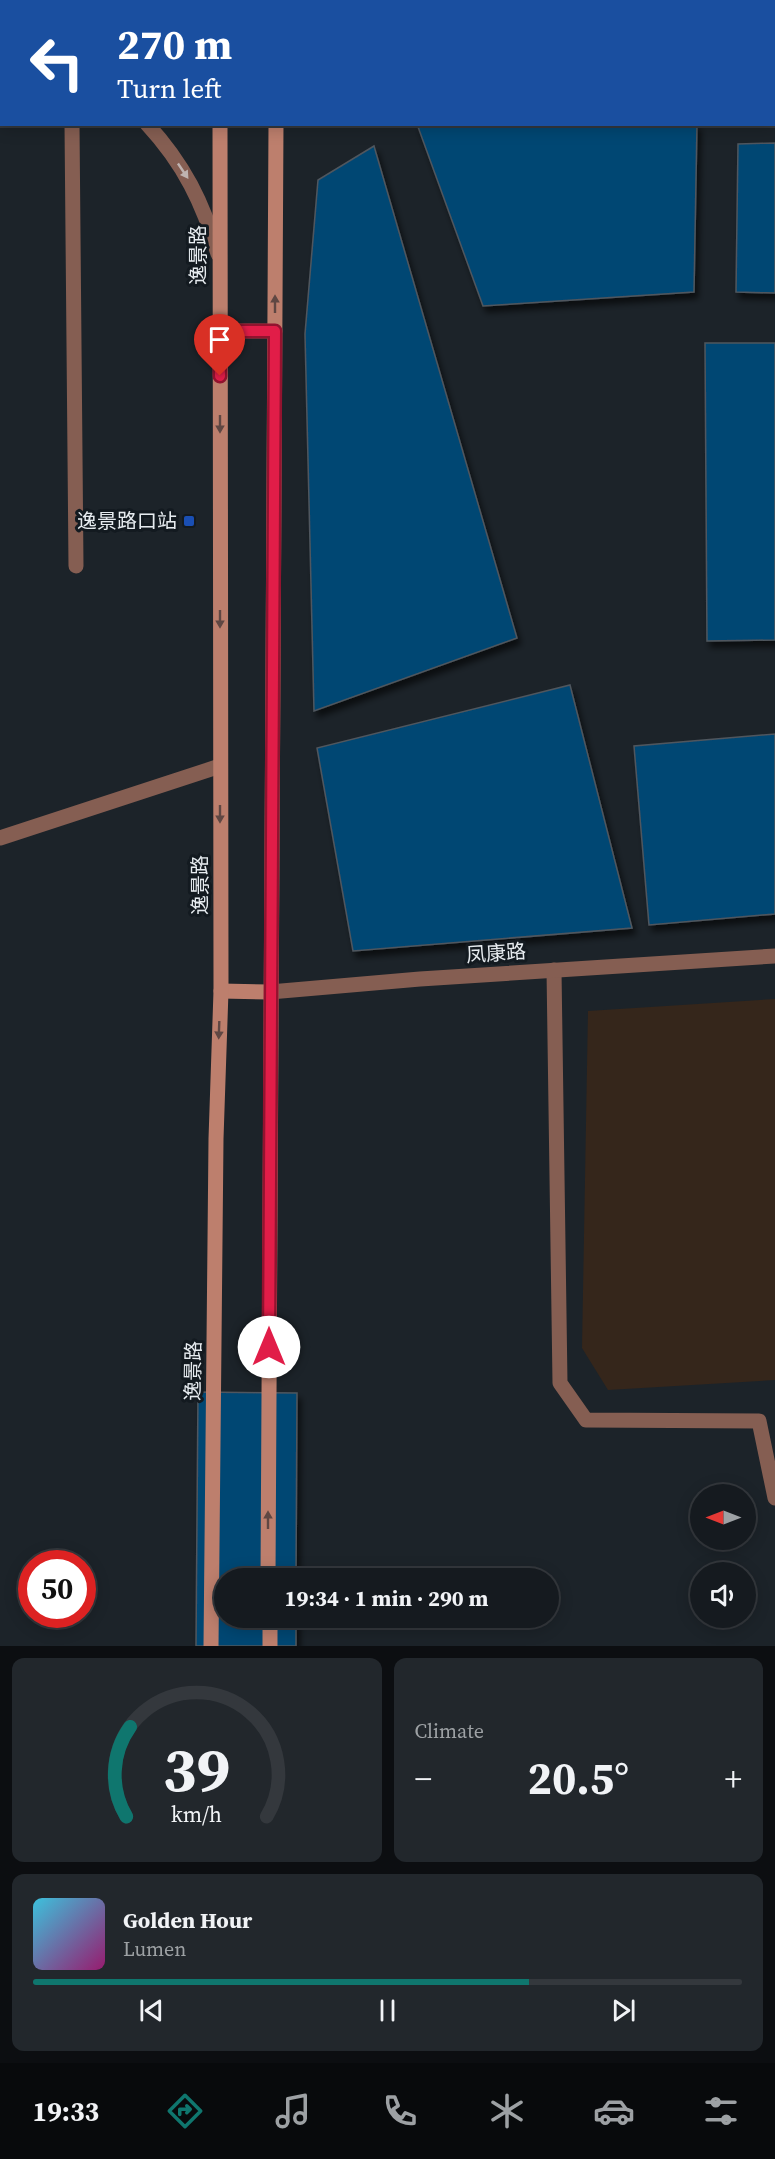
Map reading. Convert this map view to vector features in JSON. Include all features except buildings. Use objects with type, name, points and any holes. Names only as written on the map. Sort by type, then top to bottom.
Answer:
[{"type":"main road","name":"逸景路","points":[[211,1646],[216,1139],[221,990],[219,126]]},
{"type":"main road","points":[[268,1568],[276,126]]},
{"type":"main road","name":"凤康路","points":[[221,990],[270,992]]},
{"type":"main road","points":[[270,1628],[270,1646]]},
{"type":"street","points":[[72,126],[76,566]]},
{"type":"street","points":[[149,126],[171,152],[193,186],[210,229],[219,261]]},
{"type":"street","points":[[219,331],[275,331]]},
{"type":"street","points":[[0,838],[220,766]]},
{"type":"street","name":"凤康路","points":[[270,992],[420,979],[775,956]]},
{"type":"street","points":[[554,970],[560,1383],[586,1420],[759,1421],[775,1498]]},
{"type":"shaded area","points":[[775,999],[775,1380],[608,1390],[582,1348],[588,1011]]},
{"type":"place","name":"逸景路口站","points":[[189,521]]},
{"type":"route","points":[[220,376],[219,331],[275,331],[269,1347]]}]
